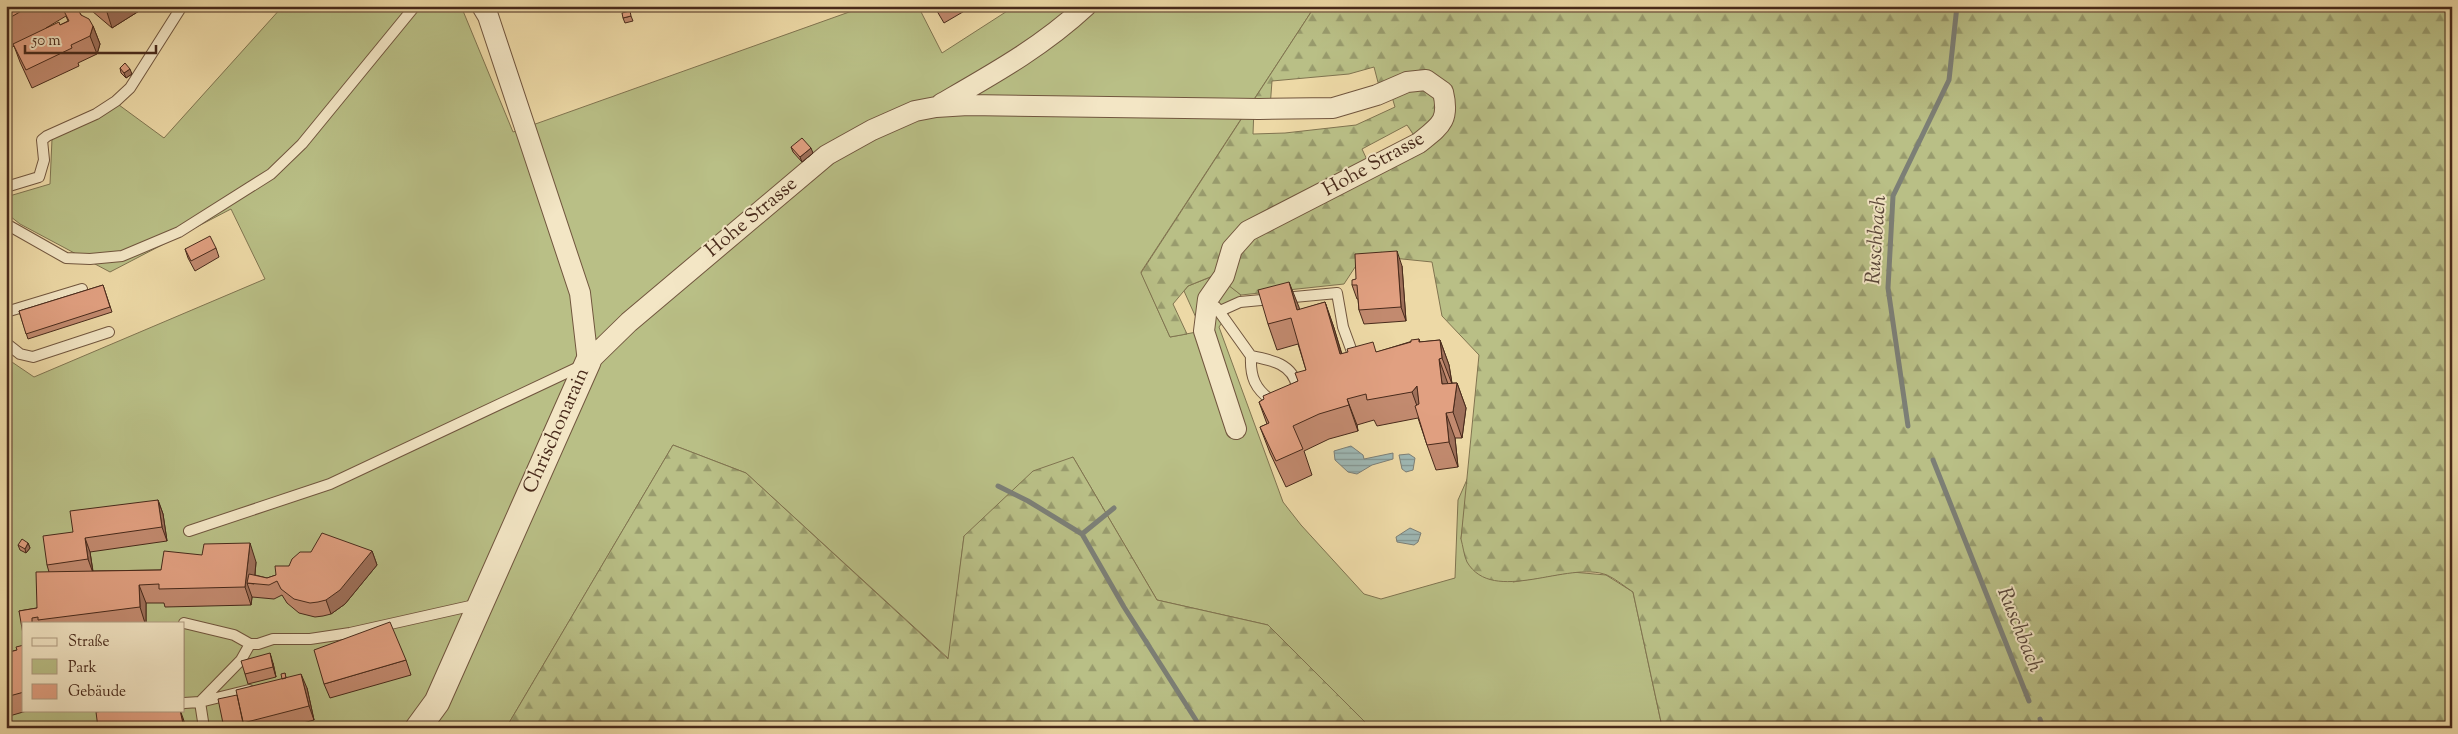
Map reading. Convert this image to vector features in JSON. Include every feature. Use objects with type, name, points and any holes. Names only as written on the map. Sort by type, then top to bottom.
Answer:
[{"type":"street","name":"Chrischonarain","points":[[418,728],[437,702],[588,362],[580,293],[488,16],[482,6]]},
{"type":"street","name":"Hohe Strasse","points":[[936,106],[1017,61],[1065,26],[1086,6]]},
{"type":"street","name":"Hohe Strasse","points":[[588,362],[629,322],[827,155],[872,130],[915,111],[936,106],[968,105],[1259,109],[1333,108],[1377,96],[1407,82],[1426,80],[1443,92],[1447,109],[1439,127],[1419,143],[1248,231],[1232,249],[1204,331],[1236,429]]},
{"type":"lane","points":[[6,187],[39,177],[44,160],[42,140],[111,106],[130,88],[182,6]]},
{"type":"lane","points":[[6,224],[66,258],[90,259],[122,256],[179,232],[271,174],[302,144],[415,6]]},
{"type":"lane","points":[[6,312],[82,289]]},
{"type":"lane","points":[[1214,305],[1337,293],[1343,327],[1356,362],[1366,361]]},
{"type":"lane","points":[[1214,305],[1252,356],[1278,363],[1286,367],[1295,377],[1296,387],[1287,399],[1272,401],[1260,393],[1253,381],[1250,369],[1252,356]]},
{"type":"lane","points":[[6,344],[20,354],[33,357],[109,332]]},
{"type":"lane","points":[[189,531],[330,484],[588,362]]},
{"type":"lane","points":[[185,623],[234,635],[250,644],[258,644],[273,639],[310,639],[350,633],[480,604]]},
{"type":"lane","points":[[200,702],[241,660],[250,644]]},
{"type":"lane","points":[[185,703],[200,702],[262,687]]},
{"type":"lane","points":[[200,702],[204,728]]},
{"type":"green space","points":[[461,6],[513,132],[866,6],[918,6],[942,53],[1015,6],[1315,6],[1141,272],[1170,337],[1202,331],[1184,291],[1188,286],[1216,275],[1241,295],[1219,327],[1283,502],[1301,525],[1364,594],[1381,599],[1455,578],[1458,500],[1469,475],[1461,539],[1513,582],[1572,572],[1606,575],[1633,592],[1661,722],[1667,728],[1371,728],[1268,625],[1157,600],[1073,457],[964,536],[949,659],[746,473],[673,445],[506,728],[6,728],[6,358],[34,377],[265,279],[231,209],[110,272],[20,224],[6,213],[6,197],[50,184],[52,139],[119,105],[164,138],[282,7]]},
{"type":"green space","points":[[1315,6],[2452,6],[2452,728],[1667,728],[1661,722],[1633,592],[1607,575],[1591,572],[1512,581],[1494,580],[1479,575],[1467,562],[1461,539],[1479,355],[1442,316],[1432,262],[1363,255],[1344,284],[1241,295],[1215,275],[1188,286],[1173,304],[1187,334],[1170,337],[1141,273]],"holes":[[[1374,67],[1380,90],[1389,87],[1395,107],[1356,125],[1285,133],[1253,134],[1254,108],[1270,108],[1272,81],[1349,74]],[[1407,125],[1415,137],[1368,162],[1362,149]]]},
{"type":"green space","points":[[673,445],[746,473],[948,659],[964,536],[1033,471],[1073,457],[1157,600],[1268,625],[1371,728],[506,728]]},
{"type":"water","points":[[1351,446],[1363,455],[1364,459],[1393,453],[1393,459],[1372,465],[1357,474],[1348,472],[1335,460],[1334,451]]},
{"type":"water","points":[[1409,454],[1415,458],[1413,470],[1406,472],[1402,469],[1399,455]]},
{"type":"water","points":[[1410,528],[1421,533],[1418,542],[1414,545],[1397,542],[1396,537]]},
{"type":"building","points":[[6,6],[30,6],[6,20]]},
{"type":"building","points":[[75,6],[81,15],[89,19],[93,26],[90,36],[71,45],[72,48],[26,70],[13,44],[59,22],[60,25],[69,21],[64,11]]},
{"type":"building","points":[[630,11],[631,16],[623,18],[622,13]]},
{"type":"building","points":[[125,63],[130,69],[124,73],[120,68]]},
{"type":"building","points":[[802,138],[811,148],[800,157],[791,147]]},
{"type":"building","points":[[210,236],[216,248],[191,261],[185,249]]},
{"type":"building","points":[[1397,251],[1401,307],[1359,310],[1357,285],[1352,285],[1352,280],[1356,279],[1355,254]]},
{"type":"building","points":[[1289,282],[1297,310],[1325,302],[1340,354],[1348,352],[1347,349],[1373,342],[1376,352],[1411,342],[1411,340],[1419,339],[1419,342],[1440,340],[1442,358],[1439,359],[1442,384],[1457,383],[1453,412],[1446,413],[1449,442],[1427,445],[1415,406],[1419,404],[1417,386],[1412,392],[1367,400],[1366,394],[1347,399],[1349,405],[1319,414],[1293,426],[1303,449],[1276,461],[1260,427],[1269,423],[1259,402],[1264,399],[1263,396],[1298,381],[1295,373],[1306,370],[1291,318],[1268,324],[1258,290]]},
{"type":"building","points":[[103,285],[110,307],[26,334],[19,311]]},
{"type":"building","points":[[158,500],[162,527],[85,538],[88,559],[47,565],[43,536],[73,532],[70,511]]},
{"type":"building","points":[[322,533],[372,551],[340,590],[326,600],[310,603],[294,599],[281,589],[277,581],[269,585],[247,583],[249,574],[267,578],[276,575],[275,566],[289,566],[292,559],[300,552],[311,552]]},
{"type":"building","points":[[22,539],[28,543],[25,549],[18,545]]},
{"type":"building","points":[[250,543],[245,587],[159,589],[159,584],[139,585],[140,607],[38,620],[38,617],[32,618],[32,622],[22,622],[22,628],[19,611],[37,608],[36,572],[161,570],[164,551],[202,555],[204,544]]},
{"type":"building","points":[[390,622],[406,660],[324,684],[314,650]]},
{"type":"building","points":[[22,646],[22,693],[6,697],[6,653],[17,650],[16,647]]},
{"type":"building","points":[[270,653],[273,667],[245,674],[241,661]]},
{"type":"building","points":[[285,673],[286,678],[282,679],[281,674]]},
{"type":"building","points":[[301,674],[309,706],[243,723],[236,690]]},
{"type":"building","points":[[237,695],[244,726],[224,728],[218,699]]},
{"type":"building","points":[[96,712],[180,712],[184,728],[98,728]]},
{"type":"waterway","name":"Ruschbach","points":[[1908,426],[1888,288],[1893,196],[1949,80],[1957,6]]},
{"type":"waterway","name":"Ruschbach","points":[[1933,460],[2029,701]]},
{"type":"waterway","points":[[998,486],[1028,501],[1082,534],[1124,607],[1201,728]]},
{"type":"waterway","points":[[1082,534],[1114,508]]},
{"type":"waterway","name":"Ruschbach","points":[[2040,719],[2043,728]]}]
